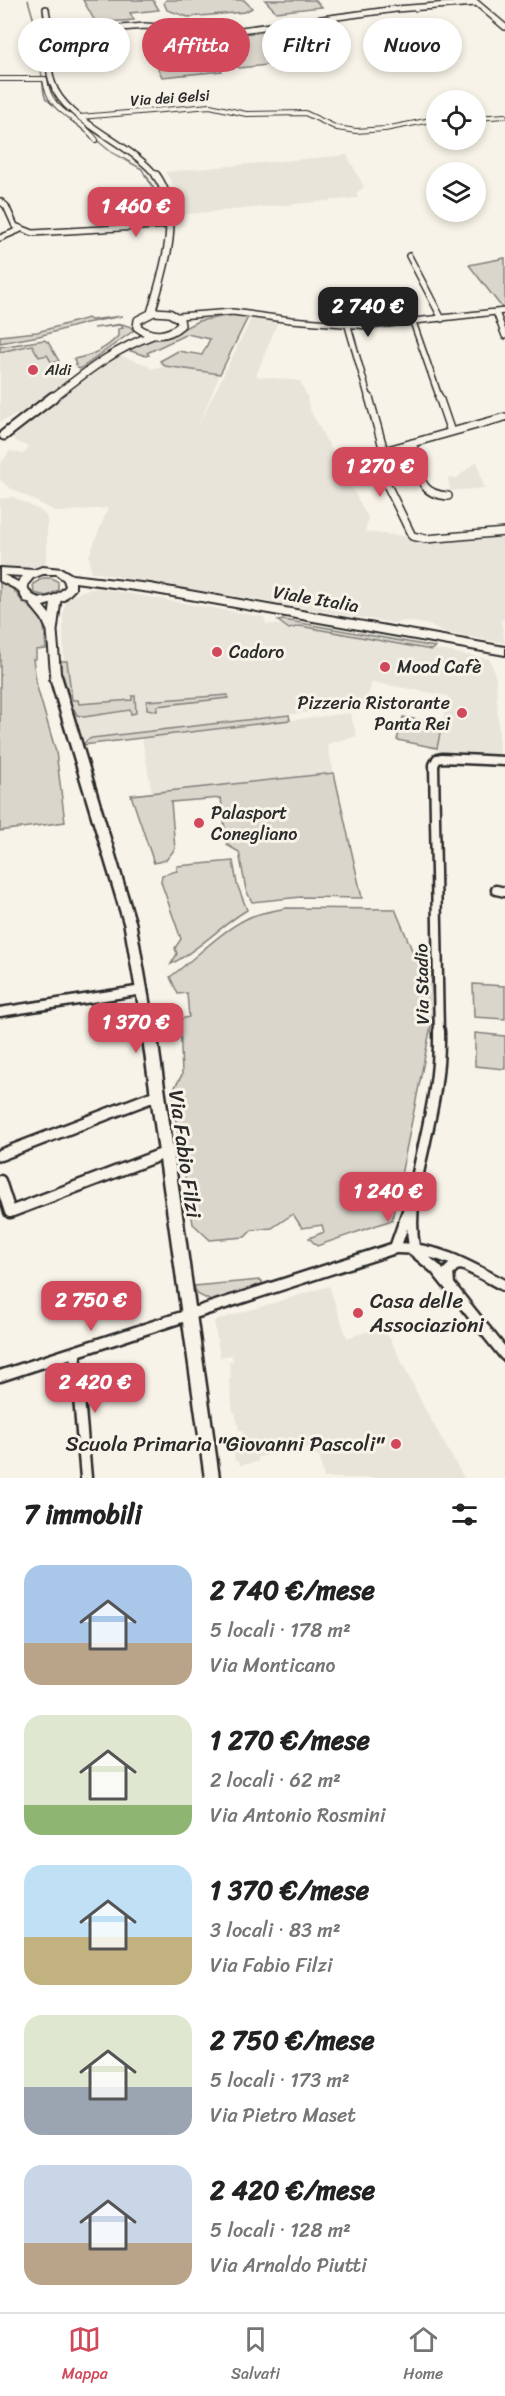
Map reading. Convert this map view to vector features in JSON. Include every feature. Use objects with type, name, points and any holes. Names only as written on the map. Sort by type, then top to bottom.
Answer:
[{"type":"main road","points":[[0,571],[34,573],[58,571],[69,578],[71,586],[69,591],[56,600],[33,601],[27,598],[22,588],[0,577]]},
{"type":"main road","points":[[22,588],[25,579],[34,573]]},
{"type":"main road","name":"Viale Italia","points":[[69,578],[505,651]]},
{"type":"main road","name":"Viale Italia","points":[[69,591],[86,587],[120,585]]},
{"type":"street","points":[[130,26],[226,32],[396,9],[475,1],[505,27]]},
{"type":"street","points":[[46,9],[47,18]]},
{"type":"street","points":[[50,72],[63,98],[82,117],[136,155],[157,176],[169,200],[171,225],[160,284],[163,304],[178,316],[181,326]]},
{"type":"street","points":[[0,79],[41,78],[45,80],[47,93],[52,100],[81,123],[96,140]]},
{"type":"street","points":[[52,100],[63,98]]},
{"type":"street","name":"Via dei Gelsi","points":[[82,117],[210,106],[250,114],[305,113],[338,128],[356,131],[385,129],[426,121]]},
{"type":"street","points":[[486,117],[505,116]]},
{"type":"street","points":[[0,201],[6,206],[19,230]]},
{"type":"street","points":[[0,238],[19,230],[41,233],[171,225]]},
{"type":"street","points":[[409,256],[442,319]]},
{"type":"street","points":[[153,335],[137,327],[138,320],[163,304]]},
{"type":"street","points":[[151,313],[163,304]]},
{"type":"street","points":[[178,316],[233,312],[348,326],[379,326],[505,311]]},
{"type":"street","points":[[496,312],[505,336]]},
{"type":"street","points":[[0,446],[4,442],[1,431],[28,416],[97,362],[126,345],[153,335],[173,332],[201,316]]},
{"type":"street","points":[[413,322],[451,432]]},
{"type":"street","points":[[348,326],[381,452]]},
{"type":"street","points":[[126,345],[140,330]]},
{"type":"street","points":[[505,417],[381,452],[374,458],[412,536],[426,539],[505,532]]},
{"type":"street","points":[[412,443],[424,489],[436,496],[448,496]]},
{"type":"street","name":"Via Fabio Filzi","points":[[56,600],[52,655],[59,693],[130,924],[143,990],[180,1265],[190,1315],[212,1478]]},
{"type":"street","name":"Via Fabio Filzi","points":[[33,601],[46,617],[52,631]]},
{"type":"street","name":"Via Stadio","points":[[411,1247],[411,1204],[434,1100],[440,1058],[434,765],[436,760],[442,758],[488,760]]},
{"type":"street","points":[[488,760],[505,761]]},
{"type":"street","points":[[488,760],[505,766]]},
{"type":"street","points":[[0,1012],[143,990]]},
{"type":"street","points":[[0,1155],[157,1095]]},
{"type":"street","points":[[0,1181],[10,1212],[165,1153]]},
{"type":"street","name":"Via Stadio","points":[[395,1248],[411,1204]]},
{"type":"street","points":[[411,1247],[428,1260],[505,1354]]},
{"type":"street","points":[[0,1376],[395,1248],[411,1247],[436,1253],[505,1286]]},
{"type":"street","points":[[449,1285],[448,1272],[452,1267],[461,1264]]},
{"type":"street","points":[[75,1352],[86,1478]]},
{"type":"shaded area","points":[[83,0],[153,0],[159,10],[130,13],[134,20],[130,20],[130,18],[93,18]]},
{"type":"shaded area","points":[[166,0],[244,0],[252,8],[245,12],[188,17],[167,10],[164,3]]},
{"type":"shaded area","points":[[265,0],[315,0],[322,7],[276,12]]},
{"type":"shaded area","points":[[262,32],[262,66],[250,67],[250,33]]},
{"type":"shaded area","points":[[160,72],[212,72],[162,77]]},
{"type":"shaded area","points":[[347,155],[364,187],[356,193],[358,198],[178,215],[175,187],[165,172]]},
{"type":"shaded area","points":[[505,258],[505,308],[503,309],[469,265]]},
{"type":"shaded area","points":[[232,315],[248,317],[220,374],[165,366],[160,361],[178,351],[202,355],[210,339],[187,334],[147,353],[149,355],[146,356],[128,350],[149,339],[171,335],[198,321]]},
{"type":"shaded area","points":[[122,316],[0,343],[0,336],[37,332],[88,318],[91,320]]},
{"type":"shaded area","points":[[252,317],[278,321],[256,376],[300,381],[307,396],[309,408],[368,518],[365,532],[404,536],[415,542],[505,534],[505,620],[501,620],[505,643],[441,632],[430,625],[406,621],[393,623],[91,572],[89,556],[108,508],[57,512],[10,488],[0,480],[0,464],[10,451],[23,454],[29,447],[15,441],[13,437],[16,431],[118,355],[148,365],[149,369],[165,366],[220,374],[198,426]]},
{"type":"shaded area","points":[[122,324],[131,327],[133,331],[80,369],[77,368],[74,359],[103,348],[118,336],[118,329],[123,328],[120,325],[94,328]]},
{"type":"shaded area","points":[[44,340],[48,342],[59,361],[52,363],[47,355],[39,357],[32,345],[0,352],[0,347]]},
{"type":"shaded area","points":[[31,343],[47,355],[52,363],[59,361],[71,379],[19,416],[16,415],[0,422],[0,347]]},
{"type":"shaded area","points":[[477,461],[484,488],[450,491],[448,477],[457,478]]},
{"type":"shaded area","points":[[13,497],[41,511],[47,517],[47,552],[45,565],[41,568],[0,568],[0,499]]},
{"type":"shaded area","points":[[43,578],[52,578],[58,582],[58,590],[47,596],[34,593],[33,584]]},
{"type":"shaded area","points":[[0,582],[13,589],[21,600],[38,614],[44,625],[46,649],[36,650],[36,659],[33,659],[37,687],[56,752],[65,822],[0,831]]},
{"type":"shaded area","points":[[97,588],[264,617],[266,624],[300,626],[490,659],[496,679],[500,757],[436,752],[448,696],[372,682],[365,705],[82,741],[64,684],[63,615],[65,603],[69,598],[82,591]]},
{"type":"shaded area","points":[[284,620],[435,647],[431,650],[300,626],[289,629],[278,621]]},
{"type":"shaded area","points":[[61,661],[67,661],[72,700],[78,700],[79,704],[132,700],[132,696],[135,696],[136,713],[131,714],[130,710],[84,717],[77,715],[74,709],[71,709],[61,675]]},
{"type":"shaded area","points":[[228,695],[228,698],[157,706],[157,711],[147,709],[147,701]]},
{"type":"shaded area","points":[[350,713],[357,736],[327,744],[334,773],[152,793],[142,738]]},
{"type":"shaded area","points":[[289,715],[290,720],[83,745],[92,738]]},
{"type":"shaded area","points":[[403,717],[442,724],[437,748],[397,740]]},
{"type":"shaded area","points":[[334,773],[362,898],[301,897],[252,902],[246,890],[239,852],[227,845],[221,798],[171,802],[175,849],[166,860],[154,863],[131,795]]},
{"type":"shaded area","points":[[233,861],[237,884],[247,910],[191,952],[171,964],[177,954],[175,948],[181,939],[161,882],[162,875],[177,871],[177,866]]},
{"type":"shaded area","points":[[287,908],[395,909],[417,962],[430,966],[434,1011],[392,1220],[317,1246],[309,1238],[324,1232],[322,1225],[302,1228],[293,1214],[272,1228],[252,1230],[245,1237],[210,1240],[193,1224],[173,1104],[175,1087],[182,1075],[180,1019],[189,1017],[187,993],[178,994],[170,977],[216,939],[246,919]]},
{"type":"shaded area","points":[[473,984],[505,986],[505,1019],[474,1017]]},
{"type":"shaded area","points":[[475,1033],[505,1036],[505,1069],[475,1066]]},
{"type":"shaded area","points":[[260,1280],[262,1285],[211,1301],[197,1294],[194,1286]]},
{"type":"shaded area","points":[[329,1286],[347,1338],[378,1328],[389,1337],[427,1413],[464,1478],[324,1478],[319,1456],[310,1457],[308,1448],[258,1457],[258,1462],[240,1465],[239,1461],[235,1461],[232,1438],[244,1436],[242,1430],[239,1430],[235,1412],[233,1412],[229,1362],[233,1361],[232,1355],[220,1357],[214,1321]]},
{"type":"waterway","points":[[28,0],[36,28],[44,94],[46,99],[58,109]]},
{"type":"waterway","points":[[75,122],[111,152],[142,169],[146,177]]},
{"type":"waterway","points":[[146,175],[161,203]]},
{"type":"place","name":"Aldi","points":[[33,370]]},
{"type":"place","name":"Cadoro","points":[[217,652]]},
{"type":"place","name":"Mood Cafè","points":[[385,667]]},
{"type":"place","name":"Pizzeria Ristorante Panta Rei","points":[[462,713]]},
{"type":"place","name":"Palasport Conegliano","points":[[199,823]]},
{"type":"place","name":"Casa delle Associazioni","points":[[358,1313]]},
{"type":"place","name":"Scuola Primaria \"Giovanni Pascoli\"","points":[[396,1444]]}]
